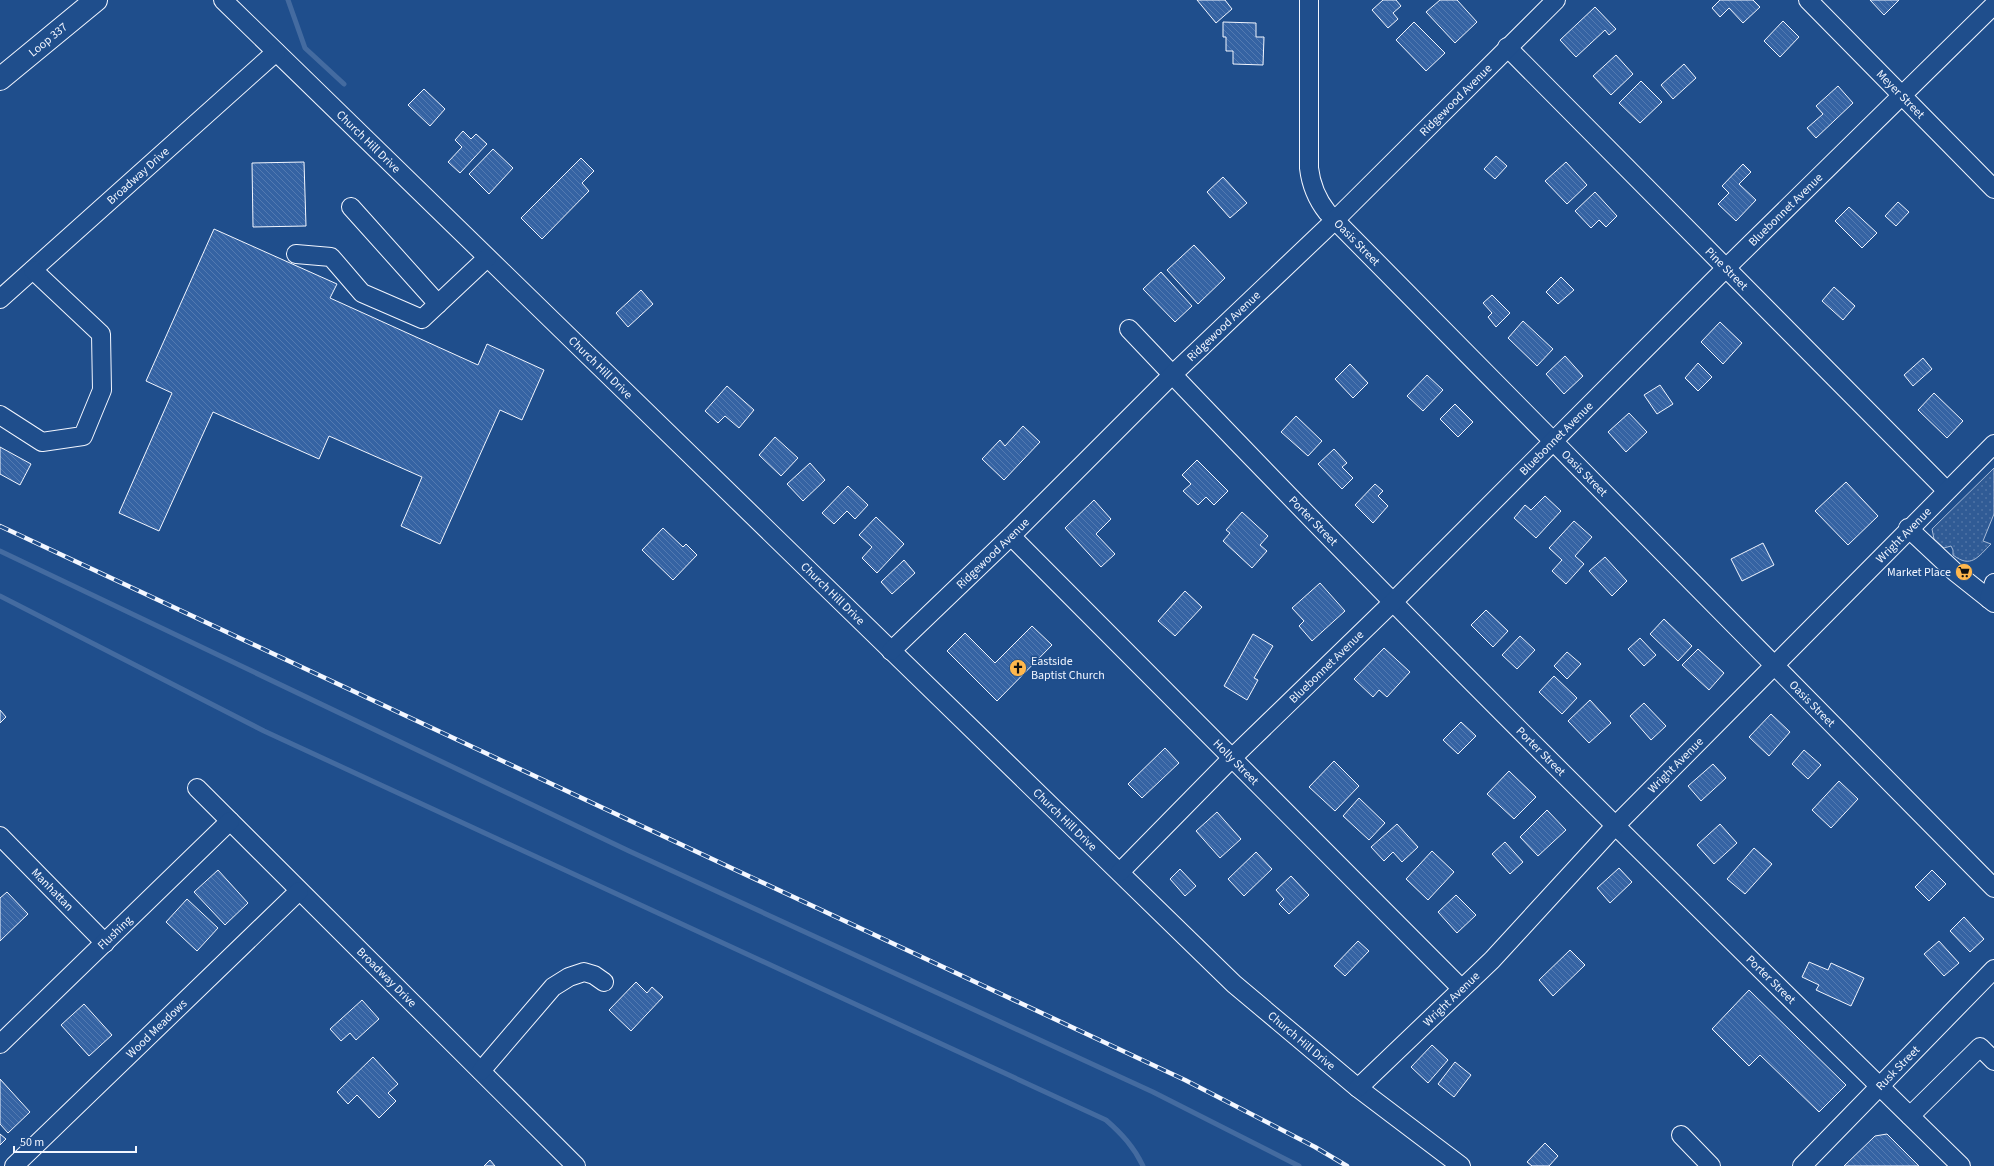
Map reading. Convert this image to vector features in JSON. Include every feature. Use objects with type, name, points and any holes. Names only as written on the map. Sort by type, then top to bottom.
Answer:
[{"type":"main road","name":"Loop 337","points":[[0,79],[96,0]]},
{"type":"street","name":"Church Hill Drive","points":[[223,0],[1234,984],[1358,1088],[1461,1166]]},
{"type":"street","name":"Oasis Street","points":[[1309,0],[1309,160],[1311,183],[1317,200],[1334,221],[1994,888]]},
{"type":"street","name":"Ridgewood Avenue","points":[[891,651],[1011,536],[1172,375],[1334,221],[1507,47],[1556,0]]},
{"type":"street","name":"Meyer Street","points":[[1808,0],[1994,189]]},
{"type":"street","name":"Bluebonnet Avenue","points":[[1120,872],[1232,758],[1393,602],[1726,268],[1994,5]]},
{"type":"street","name":"Pine Street","points":[[1507,47],[1946,490]]},
{"type":"street","name":"Broadway Drive","points":[[0,299],[276,52]]},
{"type":"street","points":[[351,207],[438,304]]},
{"type":"street","points":[[296,254],[331,257],[362,293],[422,319],[487,258]]},
{"type":"street","points":[[0,415],[42,442],[83,436],[102,390],[101,334],[33,270]]},
{"type":"street","name":"Porter Street","points":[[1129,329],[1393,602],[1615,826],[1961,1166]]},
{"type":"street","name":"Wright Avenue","points":[[1358,1088],[1492,960],[1615,826],[1908,528],[1994,444]]},
{"type":"street","points":[[1908,528],[1955,572],[1992,595]]},
{"type":"street","name":"Holly Street","points":[[1011,536],[1461,988]]},
{"type":"street","name":"Broadway Drive","points":[[197,788],[576,1166]]},
{"type":"street","name":"Flushing","points":[[0,1044],[230,821]]},
{"type":"street","name":"Manhattan","points":[[0,836],[105,943]]},
{"type":"street","name":"Wood Meadows","points":[[14,1166],[299,891]]},
{"type":"street","name":"Rusk Street","points":[[1802,1166],[1994,969]]},
{"type":"street","points":[[481,1071],[553,987],[569,977],[584,972],[594,975],[604,982]]},
{"type":"street","points":[[1910,1116],[1980,1047],[1994,1061]]},
{"type":"street","points":[[1680,1135],[1711,1166]]},
{"type":"shaded area","points":[[1994,468],[1994,514],[1983,541],[1991,544],[1974,560],[1965,561],[1959,559],[1953,555],[1951,546],[1944,548],[1934,539],[1932,529]]},
{"type":"building","points":[[1197,0],[1225,0],[1232,9],[1216,23]]},
{"type":"building","points":[[1383,0],[1396,0],[1401,6],[1393,13],[1398,19],[1388,28],[1372,10]]},
{"type":"building","points":[[1440,0],[1457,0],[1477,22],[1455,43],[1426,12]]},
{"type":"building","points":[[1720,0],[1753,0],[1760,7],[1743,23],[1729,8],[1720,17],[1712,8]]},
{"type":"building","points":[[1870,0],[1899,0],[1884,15]]},
{"type":"building","points":[[1595,7],[1616,29],[1609,35],[1605,30],[1576,57],[1560,40]]},
{"type":"building","points":[[1783,21],[1799,37],[1780,57],[1764,41]]},
{"type":"building","points":[[1223,22],[1256,23],[1256,37],[1264,37],[1263,65],[1233,64],[1233,51],[1226,51],[1226,37],[1223,37]]},
{"type":"building","points":[[1414,22],[1445,53],[1426,71],[1396,40]]},
{"type":"building","points":[[1616,55],[1633,74],[1611,95],[1593,76]]},
{"type":"building","points":[[1684,64],[1696,78],[1673,99],[1661,85]]},
{"type":"building","points":[[1641,81],[1662,102],[1640,123],[1619,103]]},
{"type":"building","points":[[1838,86],[1853,103],[1816,138],[1807,128],[1823,114],[1816,106]]},
{"type":"building","points":[[424,89],[445,109],[430,126],[408,105]]},
{"type":"building","points":[[463,131],[471,139],[476,134],[487,144],[460,173],[448,162],[462,147],[455,140]]},
{"type":"building","points":[[493,149],[513,168],[489,194],[469,174]]},
{"type":"building","points":[[1496,156],[1507,166],[1495,179],[1484,169]]},
{"type":"building","points":[[581,158],[594,171],[582,183],[589,191],[542,239],[521,218]]},
{"type":"building","points":[[304,162],[306,226],[253,227],[252,163]]},
{"type":"building","points":[[1566,162],[1587,185],[1567,204],[1545,181]]},
{"type":"building","points":[[1743,164],[1751,172],[1739,184],[1756,200],[1736,221],[1718,204],[1729,193],[1722,186]]},
{"type":"building","points":[[1223,177],[1247,203],[1230,218],[1207,192]]},
{"type":"building","points":[[1595,192],[1617,216],[1606,227],[1599,220],[1591,228],[1575,211]]},
{"type":"building","points":[[1898,202],[1909,212],[1896,226],[1885,216]]},
{"type":"building","points":[[1849,207],[1877,233],[1862,248],[1835,221]]},
{"type":"building","points":[[214,229],[337,284],[330,298],[478,365],[487,344],[544,370],[522,420],[500,410],[440,544],[401,526],[422,477],[329,436],[319,459],[213,412],[159,531],[119,513],[172,393],[146,381]]},
{"type":"building","points":[[1194,245],[1225,278],[1198,304],[1167,270]]},
{"type":"building","points":[[1161,272],[1192,306],[1175,322],[1143,289]]},
{"type":"building","points":[[1561,277],[1574,290],[1558,304],[1546,292]]},
{"type":"building","points":[[1834,287],[1855,306],[1843,320],[1822,301]]},
{"type":"building","points":[[641,290],[653,304],[628,327],[616,313]]},
{"type":"building","points":[[1492,295],[1510,313],[1496,327],[1488,317],[1492,313],[1483,303]]},
{"type":"building","points":[[1523,321],[1553,349],[1537,366],[1508,338]]},
{"type":"building","points":[[1720,322],[1742,343],[1723,364],[1701,342]]},
{"type":"building","points":[[1565,356],[1583,376],[1564,394],[1546,374]]},
{"type":"building","points":[[1923,358],[1932,369],[1913,386],[1904,375]]},
{"type":"building","points":[[1698,363],[1712,377],[1698,391],[1685,378]]},
{"type":"building","points":[[1350,364],[1368,383],[1353,398],[1335,379]]},
{"type":"building","points":[[1427,375],[1443,390],[1423,411],[1407,396]]},
{"type":"building","points":[[1660,385],[1673,404],[1657,414],[1644,395]]},
{"type":"building","points":[[727,386],[754,410],[739,428],[725,416],[718,423],[705,411]]},
{"type":"building","points":[[1934,393],[1963,421],[1947,438],[1918,410]]},
{"type":"building","points":[[1455,404],[1473,422],[1458,437],[1440,419]]},
{"type":"building","points":[[1629,413],[1647,432],[1626,452],[1608,432]]},
{"type":"building","points":[[1296,416],[1322,441],[1308,456],[1281,432]]},
{"type":"building","points":[[1023,426],[1040,442],[1004,480],[982,459],[1000,440],[1005,446]]},
{"type":"building","points":[[775,437],[798,458],[781,476],[759,455]]},
{"type":"building","points":[[0,447],[31,464],[20,485],[0,474]]},
{"type":"building","points":[[1334,449],[1347,463],[1342,467],[1353,478],[1342,489],[1318,464]]},
{"type":"building","points":[[1197,460],[1228,491],[1214,505],[1206,497],[1198,505],[1183,491],[1191,484],[1182,475]]},
{"type":"building","points":[[810,463],[825,480],[803,501],[787,484]]},
{"type":"building","points":[[1846,482],[1878,516],[1848,545],[1815,511]]},
{"type":"building","points":[[1375,484],[1383,491],[1378,496],[1388,506],[1373,523],[1355,505]]},
{"type":"building","points":[[848,486],[868,505],[855,519],[847,511],[834,524],[822,513]]},
{"type":"building","points":[[1545,496],[1561,511],[1536,538],[1514,518],[1525,505],[1531,510]]},
{"type":"building","points":[[1094,500],[1111,519],[1096,534],[1115,554],[1101,567],[1065,528]]},
{"type":"building","points":[[1242,512],[1268,536],[1260,545],[1267,551],[1252,568],[1223,541],[1230,533],[1226,530]]},
{"type":"building","points":[[876,517],[904,544],[877,573],[862,558],[872,547],[859,535]]},
{"type":"building","points":[[1574,521],[1592,537],[1575,556],[1584,564],[1566,584],[1552,571],[1562,560],[1549,548]]},
{"type":"building","points":[[663,528],[683,547],[686,544],[697,555],[673,580],[642,550]]},
{"type":"building","points":[[1763,543],[1774,565],[1742,581],[1731,559]]},
{"type":"building","points":[[1605,557],[1627,581],[1612,596],[1589,571]]},
{"type":"building","points":[[904,560],[915,573],[892,594],[881,582]]},
{"type":"building","points":[[1320,583],[1345,611],[1312,641],[1299,626],[1304,621],[1292,608]]},
{"type":"building","points":[[1185,591],[1202,607],[1175,636],[1158,621]]},
{"type":"building","points":[[1486,610],[1508,631],[1493,647],[1471,625]]},
{"type":"building","points":[[1664,619],[1692,646],[1678,661],[1650,634]]},
{"type":"building","points":[[1032,626],[1052,645],[997,701],[947,651],[965,633],[995,663]]},
{"type":"building","points":[[1253,634],[1273,646],[1254,678],[1258,680],[1247,700],[1224,686]]},
{"type":"building","points":[[1520,636],[1535,650],[1517,669],[1502,655]]},
{"type":"building","points":[[1640,638],[1656,655],[1644,666],[1628,649]]},
{"type":"building","points":[[1384,648],[1410,672],[1387,697],[1379,690],[1373,697],[1354,679]]},
{"type":"building","points":[[1698,649],[1724,673],[1709,690],[1682,665]]},
{"type":"building","points":[[1567,652],[1581,664],[1567,679],[1554,666]]},
{"type":"building","points":[[1554,676],[1577,698],[1562,714],[1539,692]]},
{"type":"building","points":[[1590,700],[1611,723],[1589,743],[1568,721]]},
{"type":"building","points":[[1644,703],[1666,726],[1651,740],[1630,716]]},
{"type":"building","points":[[0,710],[6,717],[0,723]]},
{"type":"building","points":[[1771,714],[1790,732],[1769,756],[1749,737]]},
{"type":"building","points":[[1461,722],[1476,736],[1458,754],[1443,740]]},
{"type":"building","points":[[1165,748],[1179,763],[1142,798],[1128,784]]},
{"type":"building","points":[[1804,750],[1821,765],[1808,779],[1792,764]]},
{"type":"building","points":[[1334,761],[1359,786],[1335,811],[1309,787]]},
{"type":"building","points":[[1713,764],[1726,778],[1701,801],[1688,786]]},
{"type":"building","points":[[1509,771],[1536,797],[1514,819],[1487,794]]},
{"type":"building","points":[[1839,781],[1858,799],[1831,828],[1812,810]]},
{"type":"building","points":[[1359,798],[1385,823],[1369,840],[1343,816]]},
{"type":"building","points":[[1547,810],[1566,830],[1538,856],[1520,837]]},
{"type":"building","points":[[1217,812],[1241,839],[1220,858],[1196,831]]},
{"type":"building","points":[[1397,824],[1418,847],[1402,862],[1393,852],[1384,861],[1371,847]]},
{"type":"building","points":[[1720,824],[1737,843],[1714,864],[1697,845]]},
{"type":"building","points":[[1505,842],[1523,862],[1510,874],[1492,854]]},
{"type":"building","points":[[1754,848],[1772,864],[1745,894],[1727,879]]},
{"type":"building","points":[[1432,851],[1454,872],[1428,900],[1406,879]]},
{"type":"building","points":[[1256,852],[1272,869],[1244,896],[1228,879]]},
{"type":"building","points":[[1619,868],[1632,882],[1610,903],[1597,888]]},
{"type":"building","points":[[1180,869],[1196,886],[1185,896],[1170,879]]},
{"type":"building","points":[[218,870],[248,903],[225,925],[194,892]]},
{"type":"building","points":[[1932,870],[1946,884],[1929,901],[1915,887]]},
{"type":"building","points":[[1291,876],[1309,895],[1289,914],[1279,904],[1284,899],[1276,890]]},
{"type":"building","points":[[7,892],[28,914],[0,941],[0,898]]},
{"type":"building","points":[[1456,895],[1476,915],[1457,933],[1438,912]]},
{"type":"building","points":[[187,899],[218,928],[197,951],[166,922]]},
{"type":"building","points":[[1964,917],[1984,939],[1970,952],[1950,931]]},
{"type":"building","points":[[1358,941],[1369,951],[1345,976],[1334,966]]},
{"type":"building","points":[[1939,941],[1959,963],[1944,976],[1924,954]]},
{"type":"building","points":[[1570,950],[1585,965],[1553,996],[1539,980]]},
{"type":"building","points":[[1809,962],[1828,970],[1831,963],[1864,978],[1851,1006],[1816,990],[1819,985],[1802,977]]},
{"type":"building","points":[[636,982],[647,993],[652,987],[663,997],[631,1031],[609,1010]]},
{"type":"building","points":[[1749,990],[1846,1085],[1819,1112],[1760,1055],[1749,1066],[1712,1029]]},
{"type":"building","points":[[362,1000],[379,1019],[356,1040],[350,1033],[341,1041],[330,1029]]},
{"type":"building","points":[[84,1004],[112,1035],[89,1056],[61,1025]]},
{"type":"building","points":[[1432,1045],[1448,1060],[1428,1083],[1411,1067]]},
{"type":"building","points":[[373,1057],[398,1084],[388,1093],[396,1101],[379,1118],[357,1095],[348,1104],[337,1092]]},
{"type":"building","points":[[1455,1062],[1471,1075],[1454,1097],[1438,1084]]},
{"type":"building","points":[[0,1079],[30,1112],[8,1133],[0,1124]]},
{"type":"building","points":[[0,1134],[6,1139],[0,1145]]},
{"type":"building","points":[[1887,1134],[1919,1166],[1844,1166],[1875,1136]]},
{"type":"building","points":[[1545,1143],[1558,1156],[1549,1166],[1532,1166],[1527,1162]]},
{"type":"building","points":[[490,1160],[495,1166],[484,1166]]},
{"type":"waterway","points":[[288,0],[305,48],[344,84]]},
{"type":"waterway","points":[[0,551],[629,851],[1153,1092],[1299,1166]]},
{"type":"waterway","points":[[0,596],[264,731],[1106,1120],[1127,1141],[1143,1166]]},
{"type":"railway","points":[[0,526],[1185,1080],[1315,1147],[1347,1166]]},
{"type":"place","name":"Market Place","points":[[1964,572]]},
{"type":"place","name":"Eastside Baptist Church","points":[[1018,668]]}]
